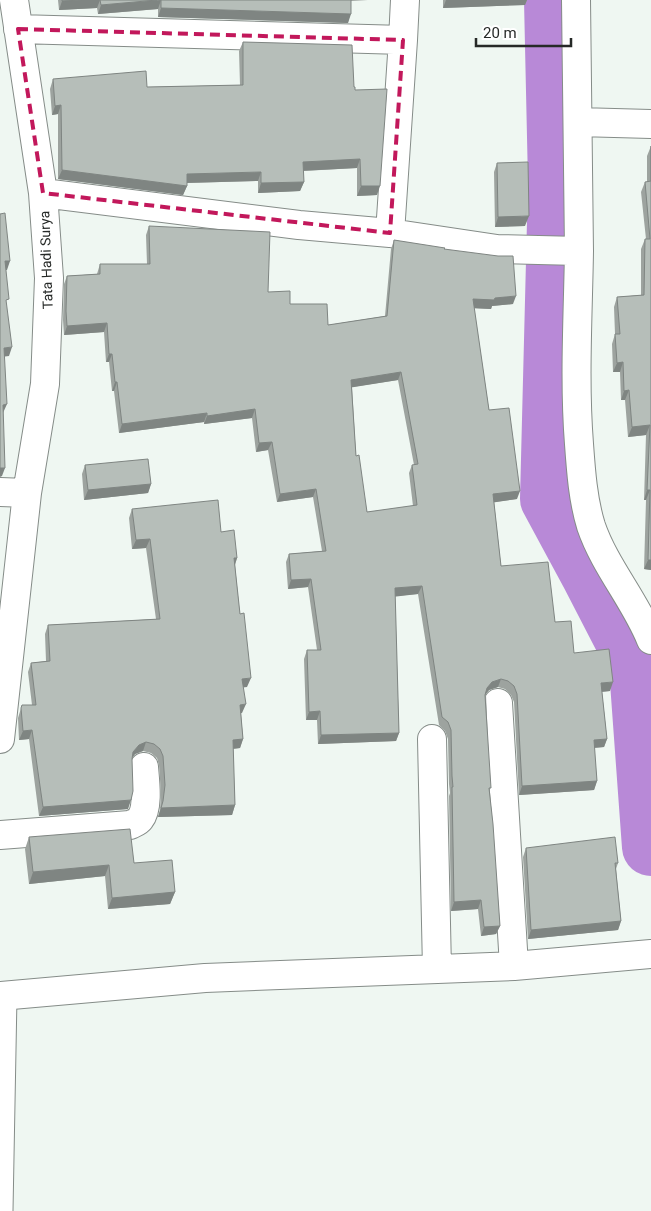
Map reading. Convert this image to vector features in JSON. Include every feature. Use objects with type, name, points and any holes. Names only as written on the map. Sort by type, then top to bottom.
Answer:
[{"type":"street","name":"Tata Hadi Surya","points":[[0,739],[27,493],[45,384],[49,278],[43,193],[14,0]]},
{"type":"street","points":[[390,233],[405,0]]},
{"type":"street","points":[[576,0],[578,122],[570,251],[581,482],[586,509],[601,551],[643,609],[651,640]]},
{"type":"street","points":[[18,29],[403,40]]},
{"type":"street","points":[[578,122],[651,124]]},
{"type":"street","points":[[43,193],[298,225],[390,233],[498,249],[570,251]]},
{"type":"street","points":[[0,492],[27,493]]},
{"type":"street","points":[[498,703],[514,966]]},
{"type":"street","points":[[432,739],[437,969]]},
{"type":"street","points":[[0,835],[130,825],[135,823],[139,820],[145,809],[144,767]]},
{"type":"street","points":[[4,996],[205,978],[514,966],[640,955]]},
{"type":"lane","points":[[3,1211],[4,996]]},
{"type":"highlighted area","points":[[18,29],[403,40],[390,233],[43,193]]},
{"type":"building","points":[[100,0],[157,0],[101,5]]},
{"type":"building","points":[[161,0],[351,0],[351,14],[161,8]]},
{"type":"building","points":[[243,42],[352,45],[355,90],[387,89],[380,186],[361,186],[360,159],[303,162],[304,182],[261,183],[261,172],[187,174],[187,186],[62,170],[61,105],[55,106],[53,79],[146,71],[147,87],[243,85]]},
{"type":"building","points":[[528,162],[529,216],[498,217],[497,163]]},
{"type":"building","points":[[651,181],[651,560],[648,560],[650,490],[647,490],[650,425],[632,427],[629,390],[624,391],[623,362],[617,363],[615,334],[620,334],[617,297],[644,295],[645,239],[650,239],[645,182]]},
{"type":"building","points":[[5,213],[10,261],[5,261],[9,299],[6,300],[12,347],[4,348],[7,404],[3,405],[5,468],[0,468],[0,214]]},
{"type":"building","points":[[149,226],[270,232],[268,292],[290,291],[290,304],[327,304],[328,325],[387,316],[394,240],[444,249],[498,256],[513,256],[516,296],[495,298],[494,300],[473,299],[489,410],[509,408],[520,491],[493,494],[501,566],[548,562],[555,622],[571,621],[574,653],[609,649],[613,682],[601,683],[607,739],[594,740],[597,781],[522,786],[517,694],[514,686],[508,681],[501,679],[492,682],[487,688],[485,695],[491,788],[489,788],[500,926],[484,927],[481,900],[454,902],[451,730],[448,722],[442,717],[422,586],[395,588],[399,733],[321,735],[320,711],[309,712],[307,650],[321,650],[311,579],[291,580],[289,554],[326,551],[316,489],[280,494],[272,442],[259,443],[255,409],[207,416],[207,413],[122,424],[112,354],[109,354],[107,323],[67,326],[67,276],[100,274],[100,264],[150,264]],"holes":[[[401,372],[418,464],[412,465],[417,505],[367,512],[359,455],[356,456],[351,380]]]},
{"type":"building","points":[[148,459],[151,484],[88,490],[85,465]]},
{"type":"building","points":[[218,500],[221,532],[234,530],[237,558],[234,558],[240,614],[244,613],[251,678],[242,679],[246,704],[240,705],[243,739],[233,740],[235,805],[161,808],[165,785],[163,756],[160,749],[154,744],[146,742],[139,745],[133,752],[133,791],[131,800],[43,807],[32,730],[23,731],[21,708],[22,705],[36,705],[31,663],[50,661],[48,625],[160,619],[150,539],[136,540],[132,509]]},
{"type":"building","points":[[130,829],[134,863],[172,860],[175,892],[112,898],[109,865],[33,872],[29,837]]},
{"type":"building","points":[[615,837],[618,863],[615,863],[621,921],[531,930],[526,848]]},
{"type":"waterway","points":[[553,0],[557,182],[549,499],[638,668],[651,847]]}]
